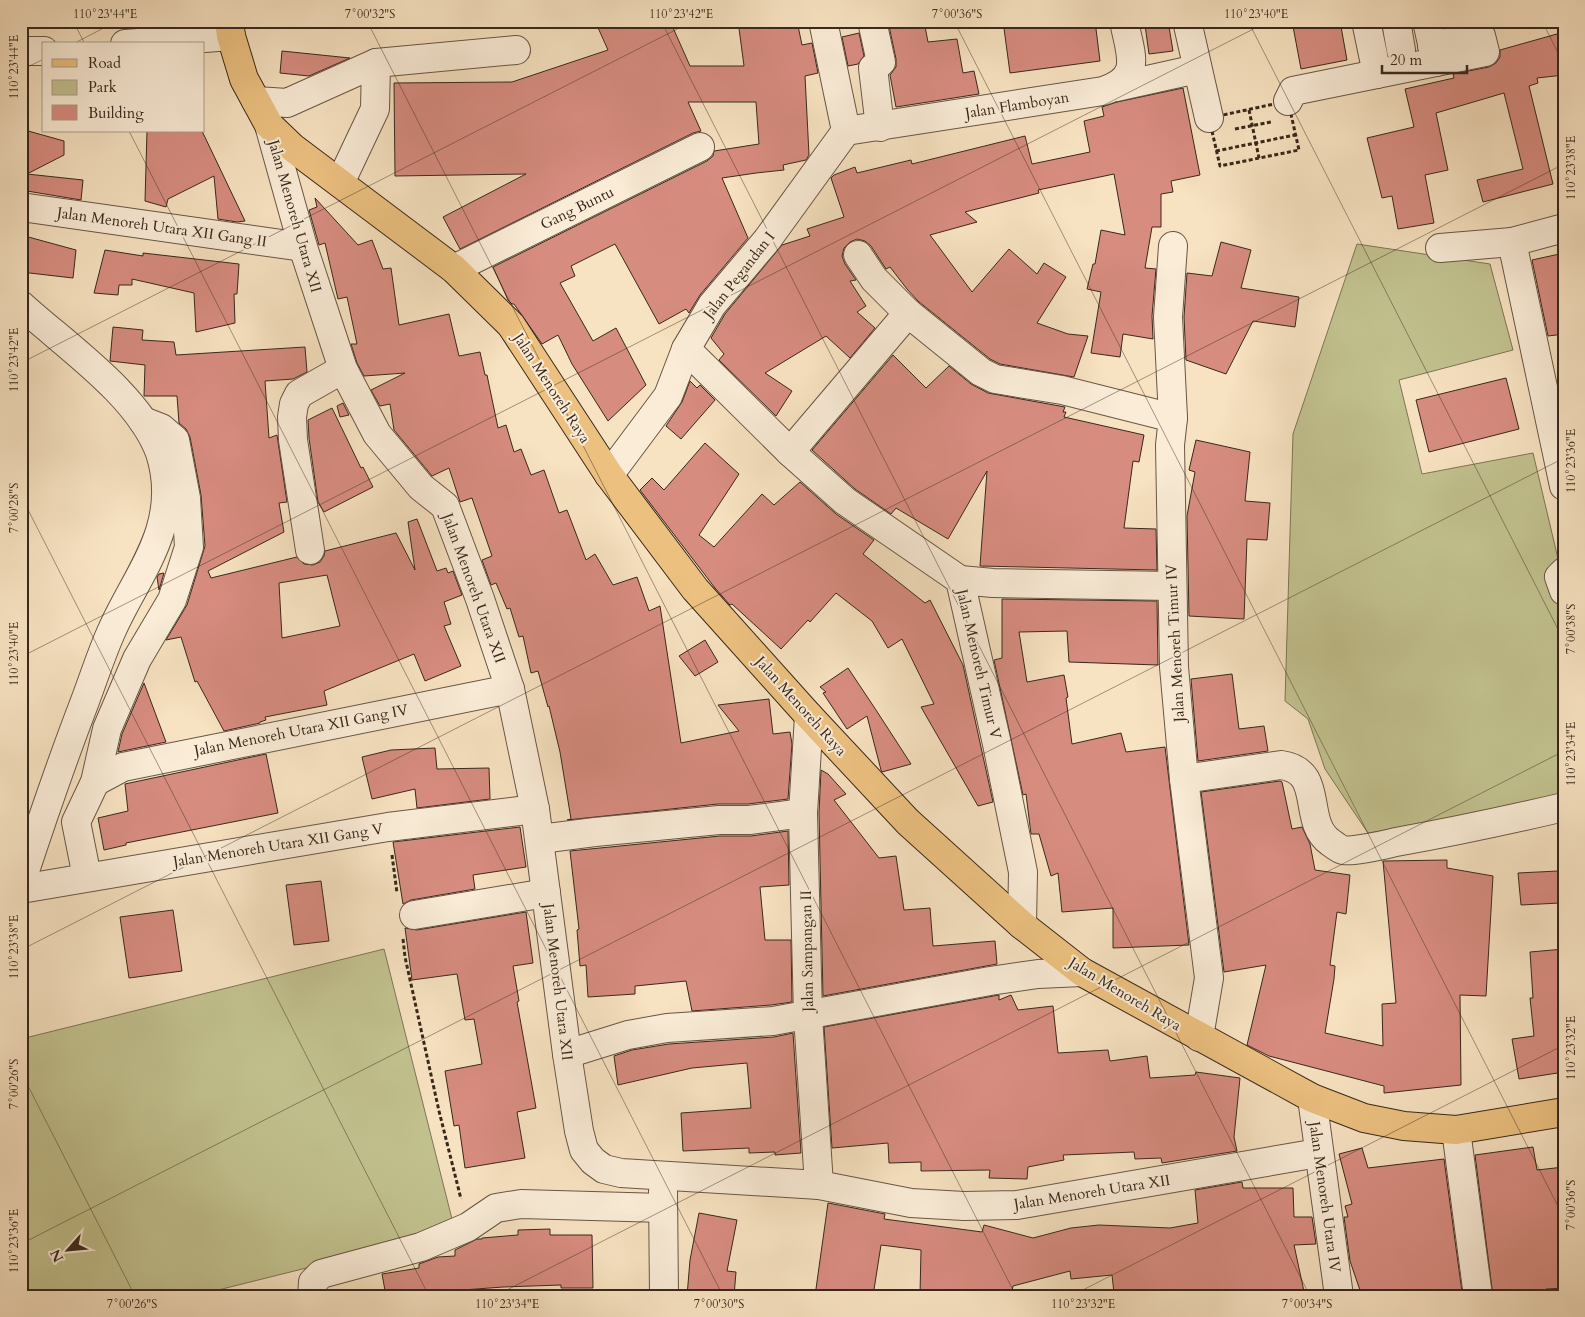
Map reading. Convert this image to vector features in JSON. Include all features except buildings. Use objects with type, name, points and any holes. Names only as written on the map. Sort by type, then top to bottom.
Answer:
[{"type":"main road","name":"Jalan Menoreh Raya","points":[[230,26],[244,79],[269,125],[292,148],[454,269],[511,325],[609,475],[695,589],[809,716],[908,822],[1022,924],[1082,972],[1312,1098],[1364,1118],[1404,1126],[1456,1130],[1564,1112]]},
{"type":"street","points":[[823,21],[846,131]]},
{"type":"street","points":[[872,21],[881,62],[873,68],[880,127]]},
{"type":"street","points":[[1116,87],[1130,73],[1132,62],[1124,21]]},
{"type":"street","points":[[1187,21],[1197,69],[1218,129]]},
{"type":"street","points":[[1366,21],[1377,74]]},
{"type":"street","points":[[1396,21],[1402,50]]},
{"type":"street","points":[[137,42],[230,26]]},
{"type":"street","points":[[1280,112],[1293,91],[1377,74],[1432,43]]},
{"type":"street","points":[[256,101],[287,103],[376,63],[516,50]]},
{"type":"street","points":[[21,51],[42,51]]},
{"type":"street","points":[[340,183],[375,109],[376,63]]},
{"type":"street","name":"Jalan Flamboyan","points":[[846,131],[1103,91],[1197,69]]},
{"type":"street","name":"Jalan Menoreh Utara XII","points":[[269,125],[303,247],[343,369],[377,434],[421,487],[445,506],[480,599],[510,689],[540,839],[567,1054],[579,1131],[584,1150],[593,1161],[604,1170],[621,1173],[663,1174],[819,1186],[911,1203],[964,1206],[1017,1205],[1318,1153]]},
{"type":"street","name":"Jalan Pegandan I","points":[[609,475],[668,396],[686,349],[712,305],[767,240],[846,131]]},
{"type":"street","name":"Gang Buntu","points":[[454,269],[700,147]]},
{"type":"street","name":"Jalan Menoreh Utara XII Gang II","points":[[21,208],[303,247]]},
{"type":"street","points":[[1440,248],[1512,242],[1564,228]]},
{"type":"street","points":[[1512,242],[1564,486]]},
{"type":"street","name":"Jalan Menoreh Timur IV","points":[[1173,246],[1168,316],[1173,418],[1170,445],[1174,666],[1184,780],[1209,978],[1199,1037]]},
{"type":"street","points":[[858,255],[874,280],[908,313],[981,372],[995,379],[1062,390],[1173,418]]},
{"type":"street","points":[[21,305],[115,387],[144,421],[159,452],[166,477],[166,501],[160,531],[147,564],[112,629],[42,819],[21,883]]},
{"type":"street","points":[[790,452],[908,313]]},
{"type":"street","name":"Jalan Menoreh Timur V","points":[[686,349],[790,452],[845,501],[960,580],[997,744],[1023,872],[1022,924]]},
{"type":"street","points":[[310,550],[293,440],[292,417],[294,404],[299,394],[343,369]]},
{"type":"street","points":[[87,877],[76,822],[95,782],[106,729],[137,659],[172,600],[189,547],[186,498],[175,440],[162,428],[144,421]]},
{"type":"street","points":[[1564,572],[1559,577],[1564,591]]},
{"type":"street","points":[[960,580],[993,583],[1172,586]]},
{"type":"street","name":"Jalan Menoreh Utara XII Gang IV","points":[[95,782],[123,767],[510,689]]},
{"type":"street","name":"Jalan Sampangan II","points":[[809,716],[803,813],[808,1016],[819,1186]]},
{"type":"street","points":[[1184,780],[1281,765],[1292,767],[1307,780],[1319,829],[1329,841],[1344,850],[1366,848],[1472,828],[1564,807]]},
{"type":"street","name":"Jalan Menoreh Utara XII Gang V","points":[[21,889],[388,827],[535,809]]},
{"type":"street","points":[[540,839],[660,825],[720,820],[748,820],[803,813]]},
{"type":"street","points":[[408,922],[546,892]]},
{"type":"street","points":[[567,1054],[628,1035],[668,1028],[773,1021],[808,1016],[990,980],[1038,974],[1082,972]]},
{"type":"street","name":"Jalan Menoreh Utara IV","points":[[1312,1098],[1339,1296]]},
{"type":"street","points":[[1456,1130],[1478,1296]]},
{"type":"street","points":[[663,1174],[664,1296]]},
{"type":"street","points":[[312,1296],[313,1282],[321,1274],[421,1247],[468,1227],[496,1208],[521,1204],[663,1208]]},
{"type":"path","points":[[1218,129],[1249,110],[1280,112]]},
{"type":"path","points":[[1249,110],[1259,158]]},
{"type":"path","points":[[1218,129],[1253,126],[1280,112]]},
{"type":"path","points":[[1218,129],[1216,151],[1220,166],[1299,150],[1295,135],[1280,112]]},
{"type":"path","points":[[1216,151],[1295,135]]},
{"type":"path","points":[[388,827],[397,894]]},
{"type":"path","points":[[408,922],[405,957],[439,1112],[468,1227]]},
{"type":"green space","points":[[1357,244],[1490,264],[1513,350],[1399,380],[1422,474],[1533,453],[1564,584],[1564,803],[1368,833],[1325,769],[1308,719],[1285,701],[1293,434]]},
{"type":"green space","points":[[384,949],[455,1231],[194,1296],[21,1296],[21,1039]]}]
